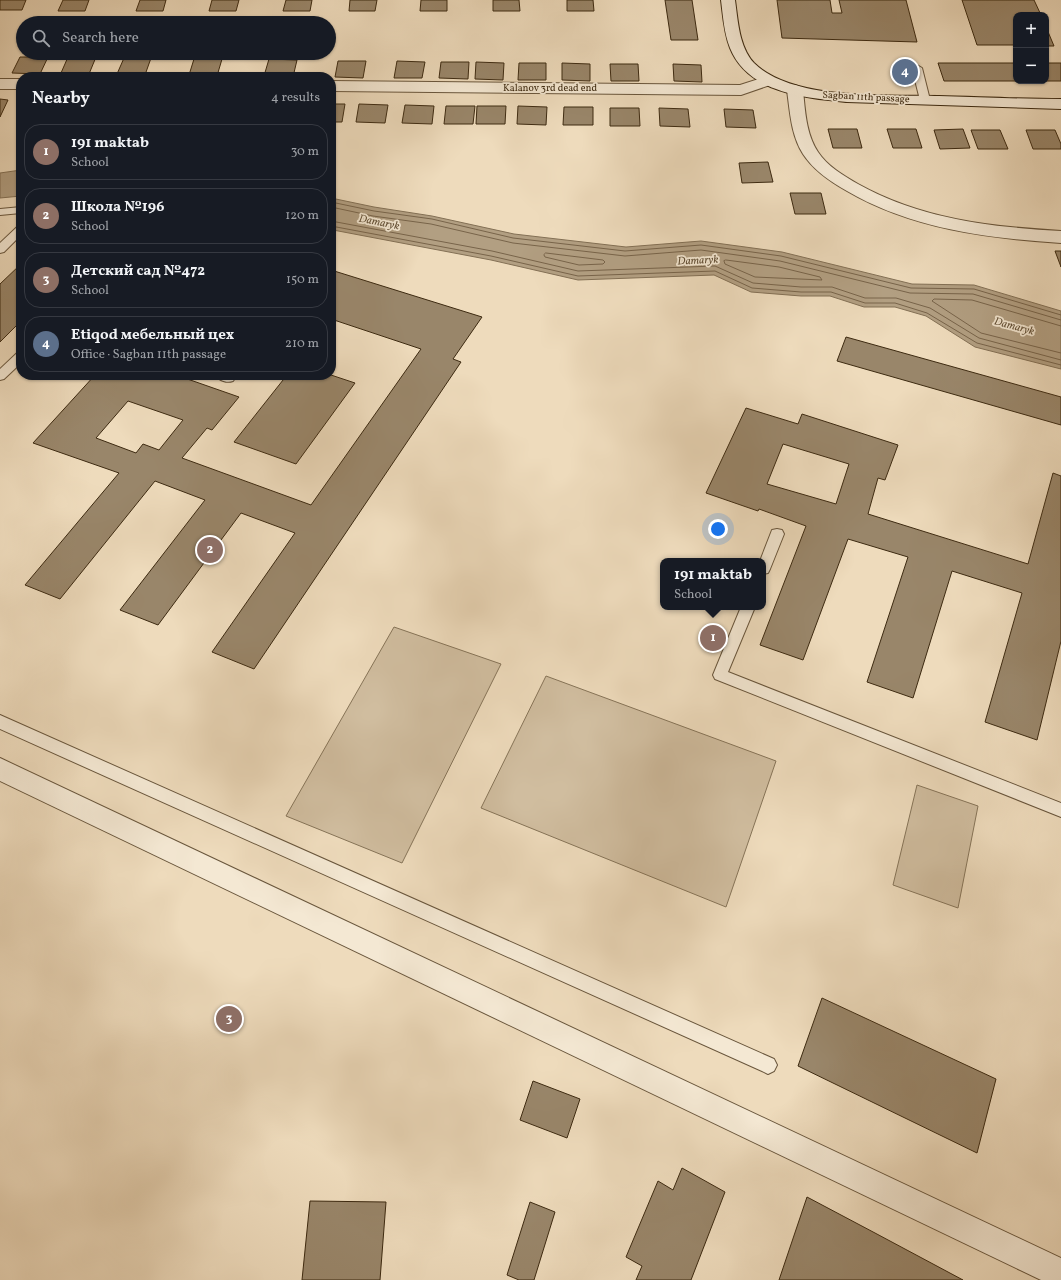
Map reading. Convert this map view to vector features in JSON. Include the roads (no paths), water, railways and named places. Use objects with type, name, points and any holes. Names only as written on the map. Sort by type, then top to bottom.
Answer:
[{"type":"street","name":"Sagban 11th passage","points":[[728,0],[736,44],[746,63],[755,72],[768,81],[795,90],[849,98],[1061,104]]},
{"type":"street","name":"Kalanov 3rd dead end","points":[[336,86],[741,90],[768,81]]},
{"type":"street","points":[[0,84],[16,84]]},
{"type":"street","points":[[795,90],[802,136],[808,150],[819,163],[855,189],[878,201],[911,214],[943,224],[1061,237]]},
{"type":"street","points":[[0,769],[1061,1274]]},
{"type":"lane","points":[[917,68],[925,100]]},
{"type":"lane","points":[[0,212],[16,210]]},
{"type":"lane","points":[[0,249],[16,234]]},
{"type":"lane","points":[[0,376],[16,361]]},
{"type":"lane","points":[[766,562],[777,534]]},
{"type":"lane","points":[[747,610],[720,675],[1061,810]]},
{"type":"lane","points":[[0,722],[768,1065]]},
{"type":"water","points":[[16,171],[16,196],[0,198],[0,173]]},
{"type":"water","name":"Damaryk","points":[[336,199],[374,207],[432,216],[514,234],[626,247],[701,241],[782,252],[912,284],[974,285],[1061,311],[1061,369],[975,347],[926,316],[895,307],[864,307],[830,296],[801,296],[751,292],[714,275],[578,280],[491,260],[336,231]]},
{"type":"place","name":"Etiqod мебельный цех","points":[[905,72]]},
{"type":"place","name":"Школа №196","points":[[210,550]]},
{"type":"place","name":"191 maktab","points":[[713,638]]},
{"type":"place","name":"Детский сад №472","points":[[229,1019]]}]
